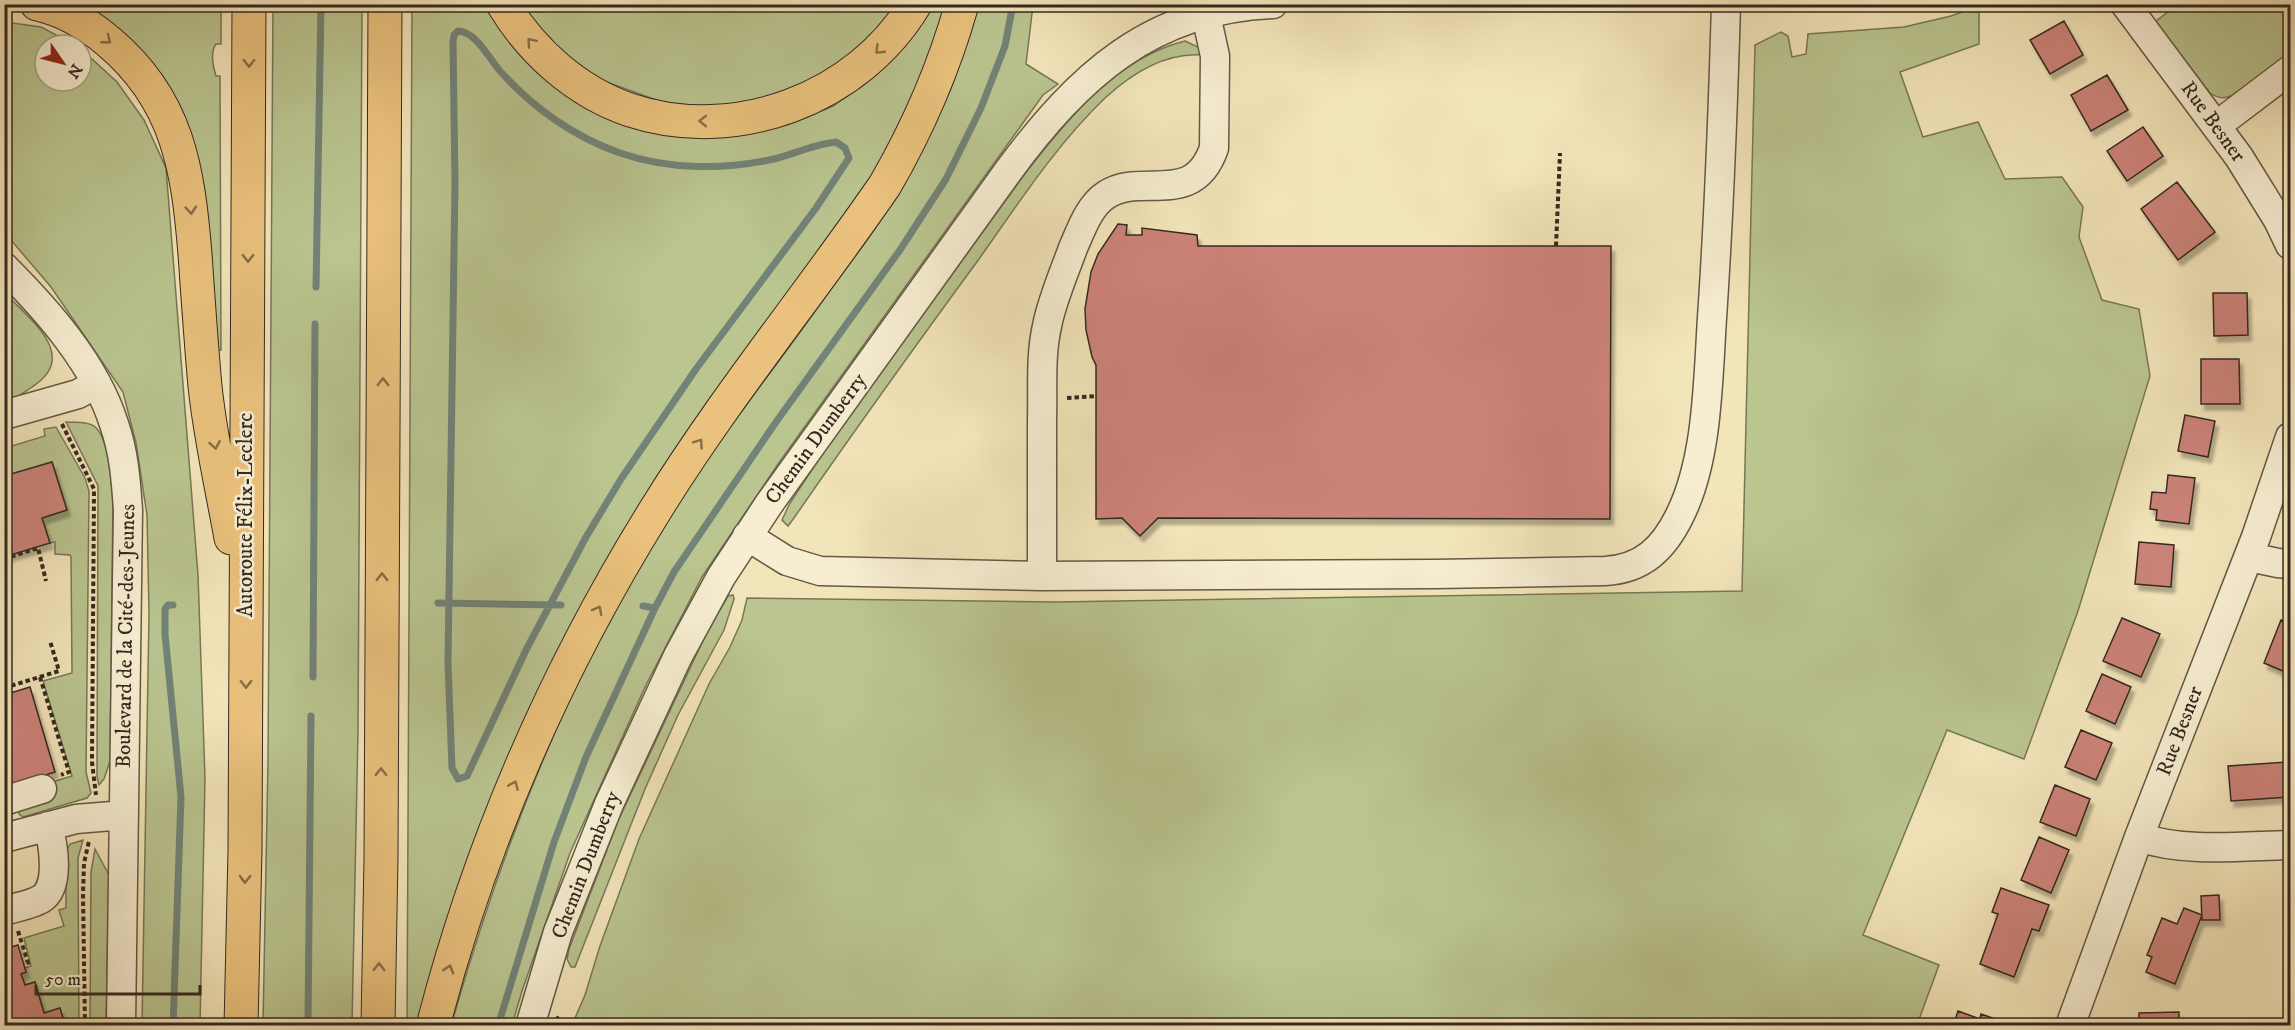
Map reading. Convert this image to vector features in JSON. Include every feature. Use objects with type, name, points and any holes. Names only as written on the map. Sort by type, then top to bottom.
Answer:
[{"type":"highway","points":[[37,4],[66,13],[82,22],[121,52],[141,73],[155,94],[177,141],[189,190],[205,388],[246,626]]},
{"type":"highway","name":"Autoroute Félix-Leclerc","points":[[241,1026],[246,839],[249,4]]},
{"type":"highway","points":[[378,1026],[381,857],[385,4]]},
{"type":"highway","points":[[503,4],[542,55],[558,69],[604,99],[630,110],[655,116],[712,121],[766,114],[819,94],[843,79],[878,51],[900,26],[915,4]]},
{"type":"highway","points":[[433,1026],[455,948],[494,834],[538,730],[595,614],[685,464],[885,185],[902,157],[936,84],[962,4]]},
{"type":"street","name":"Chemin Dumberry","points":[[530,1026],[561,923],[617,785],[678,656],[721,577],[747,536],[1009,170],[1052,116],[1090,77],[1134,44],[1168,27],[1206,15],[1273,4]]},
{"type":"street","points":[[747,536],[787,561],[820,571],[1042,576],[1435,574],[1605,571],[1630,568],[1645,560],[1680,516],[1686,501],[1702,436],[1708,385],[1718,233],[1726,4]]},
{"type":"street","name":"Rue Besner","points":[[2125,4],[2216,126],[2268,203],[2290,245]]},
{"type":"street","points":[[1042,576],[1042,374],[1044,339],[1051,310],[1088,216],[1104,196],[1122,188],[1165,187],[1178,184],[1197,174],[1212,156],[1215,56],[1206,15]]},
{"type":"street","points":[[2216,126],[2290,70]]},
{"type":"street","name":"Boulevard de la Cité-des-Jeunes","points":[[9,270],[62,332],[96,384],[114,423],[127,487],[121,1026]]},
{"type":"street","points":[[4,415],[78,394],[96,384]]},
{"type":"street","name":"Rue Besner","points":[[2070,1026],[2139,837],[2249,557],[2290,437]]},
{"type":"street","points":[[2249,557],[2290,564]]},
{"type":"street","points":[[4,801],[50,783]]},
{"type":"street","points":[[6,831],[48,826],[76,819],[124,814]]},
{"type":"street","points":[[10,918],[41,900],[51,887],[54,854],[48,826]]},
{"type":"street","points":[[2139,837],[2153,842],[2180,846],[2290,845]]},
{"type":"path","points":[[1556,246],[1560,153]]},
{"type":"path","points":[[1071,398],[1096,396]]},
{"type":"path","name":"Boulevard de la Cité-des-Jeunes","points":[[61,422],[94,489],[92,774],[97,788]]},
{"type":"path","points":[[4,559],[38,548],[46,581]]},
{"type":"path","points":[[4,688],[59,671],[50,641]]},
{"type":"path","points":[[40,677],[69,772],[50,783]]},
{"type":"path","points":[[85,1026],[83,894],[84,863],[89,843]]},
{"type":"path","points":[[10,918],[28,963],[24,964]]},
{"type":"green space","points":[[78,5],[221,5],[221,44],[216,44],[214,47],[213,64],[216,76],[220,76],[221,350],[214,351],[199,186]]},
{"type":"green space","points":[[273,5],[362,5],[358,731],[352,1025],[263,1025],[268,761]]},
{"type":"green space","points":[[412,5],[490,5],[547,75],[737,135],[787,125],[833,106],[871,79],[907,42],[931,5],[948,5],[931,61],[888,152],[852,207],[700,417],[420,1025],[407,1026]]},
{"type":"green space","points":[[519,5],[901,5],[875,39],[804,88],[720,108],[673,106],[601,80],[567,56],[531,22]]},
{"type":"green space","points":[[978,5],[1033,5],[1026,64],[1058,84],[1043,95],[778,464],[702,577],[646,685],[570,853],[512,1025],[451,1026],[490,899],[512,837],[536,775],[591,655],[622,596],[675,507],[864,245],[892,201],[949,93]]},
{"type":"green space","points":[[2177,5],[2284,5],[2290,13],[2290,54],[2235,94],[2223,98],[2216,97],[2210,93],[2155,22]]},
{"type":"green space","points":[[1979,6],[1979,44],[1900,72],[1923,137],[1978,122],[2005,179],[2062,177],[2083,207],[2079,237],[2102,300],[2139,309],[2150,376],[2078,611],[2024,759],[1947,730],[1863,935],[1939,965],[1917,1025],[572,1025],[585,995],[600,946],[639,839],[709,684],[730,647],[742,620],[747,598],[1055,602],[1742,591],[1755,45],[1781,32],[1788,36],[1792,57],[1806,54],[1808,34],[1904,27],[1951,16]]},
{"type":"green space","points":[[5,22],[41,27],[52,33],[33,33],[33,93],[93,93],[93,60],[117,82],[144,120],[166,168],[198,575],[205,778],[200,1025],[142,1025],[149,614],[147,515],[136,443],[123,392],[51,287],[5,233]]},
{"type":"green space","points":[[1185,41],[1200,48],[1203,55],[1176,57],[1138,73],[1105,98],[1070,135],[1023,196],[788,526],[782,520],[790,503],[827,447],[1043,151],[1077,111],[1116,76],[1137,61],[1160,49]]},
{"type":"green space","points":[[5,293],[46,338],[51,350],[52,363],[46,375],[32,387],[5,403]]},
{"type":"green space","points":[[66,422],[88,423],[99,432],[106,450],[113,500],[110,761],[104,779],[99,785],[97,777],[98,486]]},
{"type":"green space","points":[[56,427],[85,478],[89,491],[86,772],[91,793],[87,798],[23,817],[19,814],[19,809],[54,798],[49,783],[72,776],[43,681],[72,673],[71,557],[55,554],[55,542],[50,543],[42,518],[67,510],[52,462],[5,476],[5,448],[45,436],[44,429]]},
{"type":"green space","points":[[733,595],[734,599],[724,630],[678,715],[645,789],[575,967],[571,967],[567,959],[569,949],[618,821],[708,630],[728,596]]},
{"type":"green space","points":[[83,840],[78,858],[79,1025],[65,1025],[60,1008],[44,1013],[35,982],[25,985],[21,974],[26,972],[25,968],[31,966],[24,938],[64,926],[59,910],[66,908],[66,852],[70,844]]},
{"type":"green space","points":[[95,849],[109,875],[106,1025],[90,1026],[91,872]]},
{"type":"building","points":[[2064,21],[2083,55],[2050,74],[2030,40]]},
{"type":"building","points":[[2107,75],[2128,110],[2091,131],[2071,95]]},
{"type":"building","points":[[2143,127],[2163,156],[2127,181],[2107,151]]},
{"type":"building","points":[[2177,182],[2215,232],[2178,260],[2141,209]]},
{"type":"building","points":[[1118,224],[1127,225],[1126,235],[1142,235],[1142,228],[1197,235],[1198,246],[1611,246],[1610,519],[1158,518],[1140,536],[1122,518],[1096,519],[1096,365],[1086,330],[1085,309],[1091,272],[1098,254]]},
{"type":"building","points":[[2213,293],[2247,293],[2248,335],[2214,336]]},
{"type":"building","points":[[2201,359],[2239,359],[2240,404],[2201,404]]},
{"type":"building","points":[[2185,415],[2215,421],[2208,457],[2178,451]]},
{"type":"building","points":[[52,462],[67,510],[42,518],[50,543],[4,557],[4,476]]},
{"type":"building","points":[[2168,475],[2195,478],[2189,524],[2156,520],[2157,510],[2150,509],[2152,492],[2166,493]]},
{"type":"building","points":[[2139,542],[2174,545],[2171,587],[2135,584]]},
{"type":"building","points":[[2122,618],[2160,634],[2141,677],[2103,661]]},
{"type":"building","points":[[2281,620],[2290,624],[2290,674],[2264,663]]},
{"type":"building","points":[[2102,674],[2131,687],[2115,724],[2086,711]]},
{"type":"building","points":[[30,687],[55,772],[4,788],[4,695]]},
{"type":"building","points":[[2081,730],[2112,743],[2096,780],[2065,767]]},
{"type":"building","points":[[2287,762],[2289,797],[2231,801],[2228,766]]},
{"type":"building","points":[[2055,785],[2090,799],[2076,836],[2040,822]]},
{"type":"building","points":[[2039,837],[2069,850],[2051,893],[2021,880]]},
{"type":"building","points":[[2001,888],[2049,905],[2039,931],[2032,929],[2014,977],[1980,964],[1998,914],[1992,912]]},
{"type":"building","points":[[2219,895],[2220,920],[2202,920],[2201,896]]},
{"type":"building","points":[[2184,908],[2202,915],[2175,984],[2146,972],[2152,957],[2147,955],[2162,918],[2177,924]]},
{"type":"building","points":[[18,945],[26,972],[21,974],[25,985],[35,982],[44,1013],[60,1008],[65,1026],[4,1026],[4,949]]},
{"type":"building","points":[[1958,1011],[1980,1019],[1981,1014],[2007,1023],[2006,1026],[1953,1026]]},
{"type":"building","points":[[2179,1012],[2179,1026],[2139,1026],[2139,1013]]},
{"type":"waterway","points":[[316,287],[321,4]]},
{"type":"waterway","points":[[498,1026],[554,842],[586,757],[655,608],[674,572],[776,422],[900,250],[946,179],[981,108],[1005,46],[1013,4]]},
{"type":"waterway","points":[[458,31],[477,41],[512,84],[540,109],[570,130],[620,153],[639,159],[677,165],[736,165],[774,159],[836,142],[845,148],[849,158],[816,208],[696,369],[621,479],[586,537],[527,648],[467,776],[458,779],[452,768],[448,663],[455,183],[453,42],[454,35],[458,31]]},
{"type":"waterway","points":[[313,677],[315,324]]},
{"type":"waterway","points":[[438,603],[561,605]]},
{"type":"waterway","points":[[173,605],[168,605],[165,609],[165,634],[181,797],[173,1026]]},
{"type":"waterway","points":[[643,606],[655,608]]},
{"type":"waterway","points":[[308,1026],[311,716]]}]
